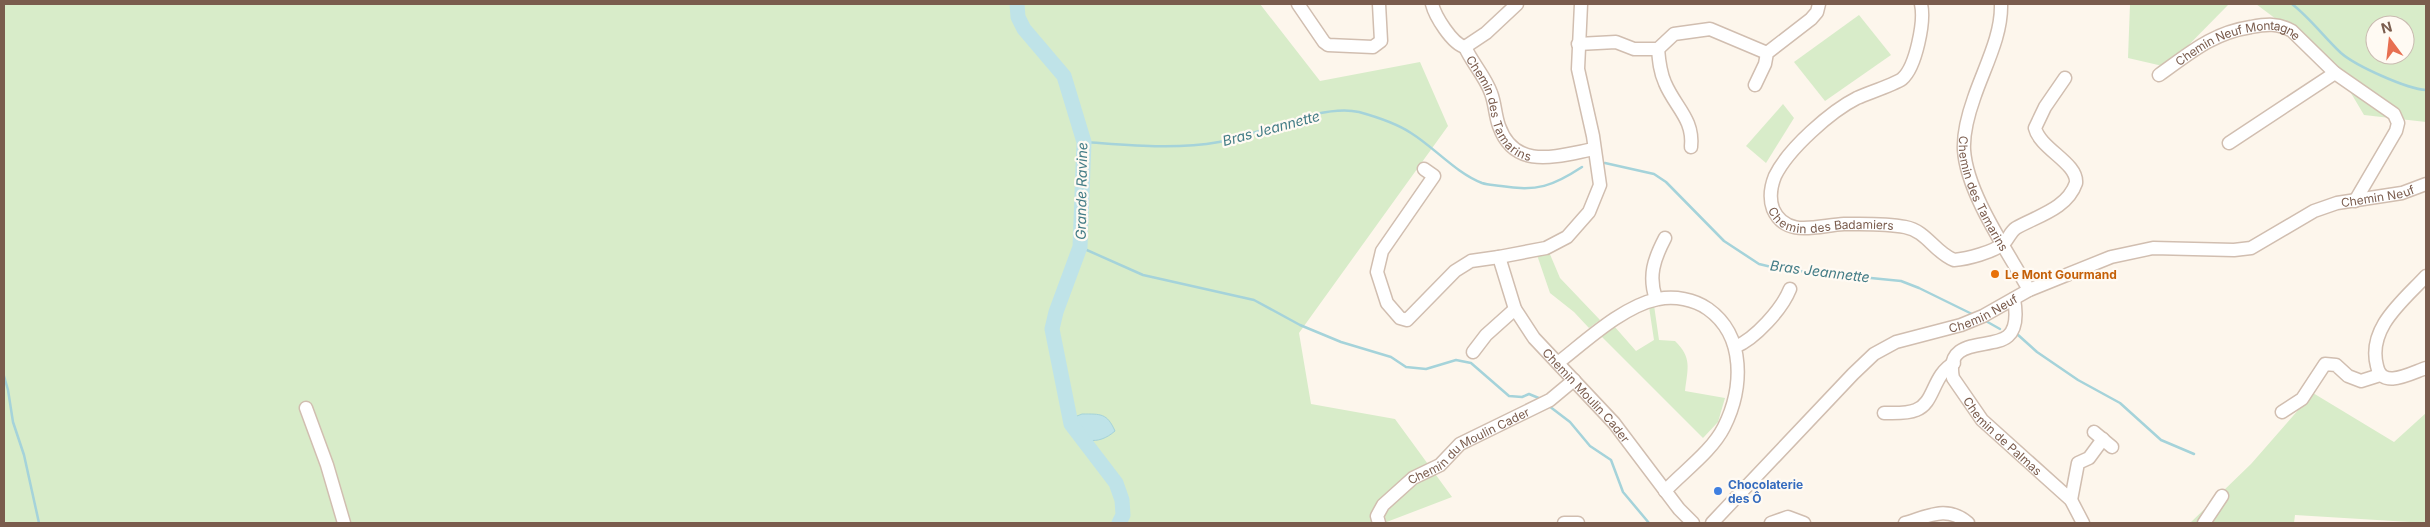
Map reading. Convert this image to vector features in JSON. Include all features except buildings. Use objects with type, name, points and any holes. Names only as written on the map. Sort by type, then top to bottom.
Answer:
[{"type":"street","points":[[1298,4],[1328,45],[1373,47],[1381,41],[1379,4]]},
{"type":"street","points":[[1432,4],[1439,20],[1459,45],[1465,47]]},
{"type":"street","name":"Chemin des Tamarins","points":[[1517,4],[1486,33],[1465,47],[1492,94],[1499,126],[1506,141],[1516,152],[1532,157],[1546,157],[1594,149]]},
{"type":"street","points":[[1424,169],[1434,176],[1382,251],[1377,272],[1381,290],[1387,303],[1400,318],[1407,320],[1455,271],[1472,262],[1546,248],[1567,237],[1577,228],[1589,212],[1600,185],[1593,136],[1578,68],[1581,4]]},
{"type":"street","points":[[1755,85],[1765,64],[1766,53],[1811,19],[1820,4]]},
{"type":"street","name":"Chemin des Badamiers","points":[[1921,4],[1923,23],[1910,68],[1902,79],[1854,99],[1798,144],[1776,174],[1770,194],[1772,205],[1776,215],[1784,223],[1796,228],[1842,224],[1905,227],[1926,236],[1939,252],[1954,260],[1974,256],[2004,243]]},
{"type":"street","name":"Chemin des Tamarins","points":[[2001,4],[1996,38],[1965,126],[1964,149],[1968,176],[1980,203],[2029,290]]},
{"type":"street","name":"Chemin Neuf Montagne","points":[[2159,75],[2218,35],[2230,30],[2267,24],[2284,27],[2292,31],[2335,73],[2387,107],[2394,114],[2398,123],[2396,131],[2355,201]]},
{"type":"street","points":[[1578,44],[1616,42],[1634,49],[1658,49],[1674,34],[1710,29],[1766,53]]},
{"type":"street","points":[[1658,49],[1660,67],[1666,84],[1692,128],[1691,147]]},
{"type":"street","points":[[2229,143],[2335,73]]},
{"type":"street","points":[[2004,243],[2015,229],[2052,211],[2075,187],[2076,179],[2072,170],[2040,138],[2035,128],[2045,107],[2065,78]]},
{"type":"street","name":"Chemin Neuf","points":[[1712,523],[1874,354],[1896,342],[1962,324],[1983,316],[2029,290],[2082,268],[2133,251],[2154,248],[2234,250],[2250,248],[2314,211],[2355,201],[2402,193],[2426,184]]},
{"type":"street","points":[[1656,299],[1651,277],[1657,254],[1665,238]]},
{"type":"street","name":"Chemin Moulin Cader","points":[[1499,257],[1515,309],[1534,338],[1559,362],[1614,424],[1665,491],[1693,523]]},
{"type":"street","points":[[2380,375],[2374,352],[2378,335],[2387,319],[2426,276]]},
{"type":"street","points":[[1735,348],[1745,343],[1784,303],[1790,289]]},
{"type":"street","points":[[1559,362],[1622,315],[1656,299],[1686,299],[1701,304],[1716,315],[1727,327],[1735,348],[1737,382],[1732,407],[1724,427],[1717,438],[1665,491]]},
{"type":"street","points":[[1884,413],[1911,412],[1921,407],[1929,399],[1941,372],[1954,362],[1957,356],[1969,347],[2009,336],[2016,321],[2014,299]]},
{"type":"street","points":[[1473,352],[1486,335],[1515,309]]},
{"type":"street","name":"Chemin de Palmas","points":[[1954,362],[1953,378],[1982,420],[2070,500],[2077,509],[2083,523]]},
{"type":"street","points":[[2282,412],[2302,399],[2325,364],[2336,365],[2348,376],[2361,381],[2380,375],[2390,380],[2426,368]]},
{"type":"street","name":"Chemin du Moulin Cader","points":[[1379,523],[1377,516],[1383,505],[1413,478],[1440,465],[1460,444],[1550,400],[1574,380]]},
{"type":"street","points":[[306,408],[327,465],[344,523]]},
{"type":"street","points":[[2070,500],[2078,463],[2089,458],[2103,439]]},
{"type":"street","points":[[2204,523],[2222,496]]},
{"type":"street","points":[[1905,523],[1944,512],[1959,516],[1968,523]]},
{"type":"street","points":[[1771,523],[1788,517],[1804,523]]},
{"type":"street","points":[[1564,523],[1578,523]]},
{"type":"green space","points":[[4,4],[1260,4],[1320,81],[1420,62],[1448,126],[1299,333],[1311,404],[1395,419],[1452,497],[1384,523],[4,523]]},
{"type":"green space","points":[[2130,4],[2229,4],[2167,67],[2128,58]]},
{"type":"green space","points":[[2256,4],[2426,4],[2426,122],[2364,115],[2332,61]]},
{"type":"green space","points":[[1859,15],[1891,55],[1825,101],[1794,62]]},
{"type":"green space","points":[[1783,104],[1794,118],[1766,163],[1746,146]]},
{"type":"green space","points":[[1549,252],[1560,278],[1600,320],[1589,328],[1574,312],[1550,293],[1537,255]]},
{"type":"green space","points":[[1654,305],[1659,340],[1675,341],[1684,353],[1688,363],[1685,391],[1725,398],[1718,422],[1703,438],[1600,335],[1614,326],[1636,351],[1654,340],[1649,307]]},
{"type":"green space","points":[[2313,393],[2394,442],[2426,413],[2426,523],[2295,515],[2294,523],[2190,523],[2251,464]]},
{"type":"water","points":[[1082,414],[1103,416],[1109,421],[1115,431],[1102,439],[1083,439],[1066,424],[1072,418]]},
{"type":"waterway","name":"Grande Ravine","points":[[1017,4],[1018,17],[1024,29],[1064,76],[1084,142],[1080,247],[1056,312],[1052,329],[1071,424],[1116,483],[1122,500],[1123,515],[1119,523]]},
{"type":"waterway","points":[[2292,4],[2348,58],[2369,70],[2407,86],[2426,90]]},
{"type":"waterway","name":"Bras Jeannette","points":[[1084,142],[1152,146],[1185,146],[1219,142],[1309,116],[1344,110],[1366,114],[1399,126],[1420,139],[1454,167],[1472,179],[1484,184],[1514,188],[1535,188],[1562,179],[1582,167]]},
{"type":"waterway","name":"Bras Jeannette","points":[[1605,163],[1654,174],[1666,182],[1724,241],[1759,264],[1780,269],[1901,281],[1974,315]]},
{"type":"waterway","points":[[1080,247],[1143,275],[1254,300],[1300,325],[1341,342],[1391,357],[1406,367],[1426,369],[1456,360],[1471,363],[1509,396],[1522,397],[1529,394],[1541,399]]},
{"type":"waterway","name":"Bras Jeannette","points":[[1984,320],[2000,329]]},
{"type":"waterway","name":"Bras Jeannette","points":[[2017,334],[2037,352],[2078,380],[2120,403],[2161,440],[2194,454]]},
{"type":"waterway","points":[[4,376],[13,422],[24,455],[39,523]]},
{"type":"waterway","points":[[1549,406],[1570,422],[1590,446],[1611,460],[1623,492],[1649,523]]},
{"type":"place","name":"Le Mont Gourmand","points":[[1995,274]]},
{"type":"place","name":"Chocolaterie des Ô","points":[[1718,491]]}]
